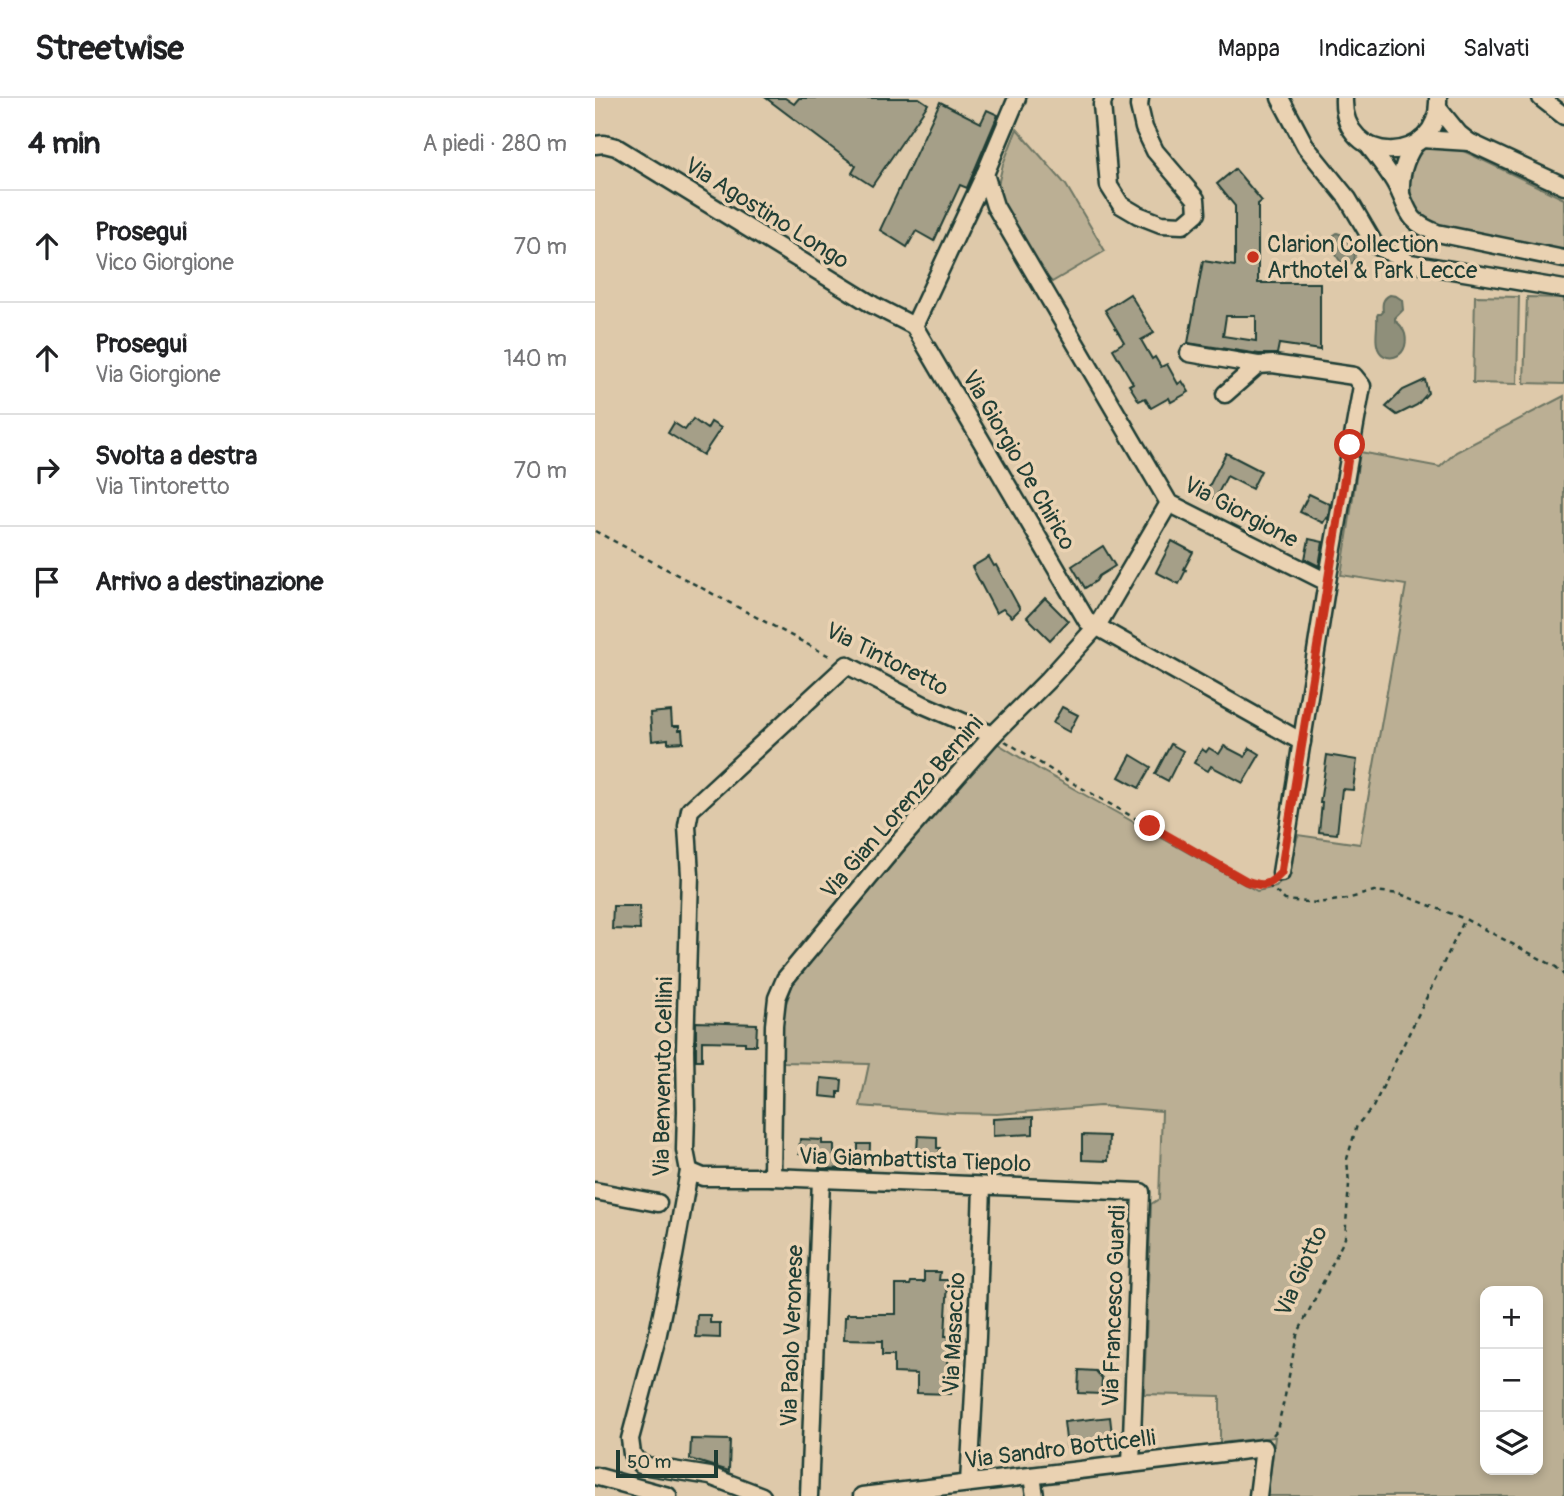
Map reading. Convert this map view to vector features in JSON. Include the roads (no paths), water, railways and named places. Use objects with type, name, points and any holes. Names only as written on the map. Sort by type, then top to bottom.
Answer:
[{"type":"street","points":[[914,326],[985,174],[1017,98]]},
{"type":"street","points":[[1104,98],[1102,104],[1109,186],[1121,205],[1138,215],[1161,224],[1183,225],[1197,213],[1196,199],[1156,151],[1144,128],[1140,98]]},
{"type":"street","points":[[1280,98],[1306,147],[1348,200],[1375,245],[1410,263],[1564,289]]},
{"type":"street","points":[[1329,98],[1353,133],[1377,149],[1396,150],[1418,142],[1448,139],[1469,142]]},
{"type":"street","points":[[1344,98],[1343,108],[1348,125]]},
{"type":"street","points":[[1541,98],[1564,116]]},
{"type":"street","points":[[1401,197],[1400,179],[1403,166],[1433,125],[1438,101]]},
{"type":"street","points":[[1438,101],[1459,134],[1469,142],[1564,186]]},
{"type":"street","name":"Via Agostino Longo","points":[[595,145],[616,147],[873,305],[914,326]]},
{"type":"street","points":[[1368,145],[1394,181],[1412,218],[1426,229],[1564,259]]},
{"type":"street","name":"Via Giorgione","points":[[985,174],[995,206],[1168,503],[1327,582]]},
{"type":"street","name":"Via Giorgio De Chirico","points":[[914,326],[1087,621],[1301,742]]},
{"type":"street","points":[[1189,353],[1258,365],[1273,364],[1354,376],[1362,386],[1327,582],[1281,873]]},
{"type":"street","points":[[1225,394],[1258,365]]},
{"type":"street","name":"Via Gian Lorenzo Bernini","points":[[772,1177],[774,1025],[777,998],[785,979],[898,843],[993,735],[1097,626],[1168,503]]},
{"type":"street","name":"Via Tintoretto","points":[[847,665],[924,705],[993,735]]},
{"type":"street","name":"Via Benvenuto Cellini","points":[[762,1496],[709,1476],[641,1465],[632,1454],[631,1440],[660,1324],[689,1171],[685,1150],[690,875],[687,826],[690,810],[847,665]]},
{"type":"street","name":"Via Giambattista Tiepolo","points":[[689,1171],[703,1177],[772,1177],[1141,1192]]},
{"type":"street","name":"Via Paolo Veronese","points":[[809,1496],[821,1179]]},
{"type":"street","name":"Via Masaccio","points":[[969,1483],[982,1185]]},
{"type":"street","points":[[595,1191],[658,1203]]},
{"type":"street","name":"Via Francesco Guardi","points":[[1131,1464],[1141,1192]]},
{"type":"street","name":"Via Sandro Botticelli","points":[[862,1496],[1264,1448],[1258,1496]]},
{"type":"street","points":[[595,1476],[668,1496]]},
{"type":"street","points":[[1032,1476],[1034,1496]]},
{"type":"place","name":"Clarion Collection Arthotel & Park Lecce","points":[[1253,257]]}]
